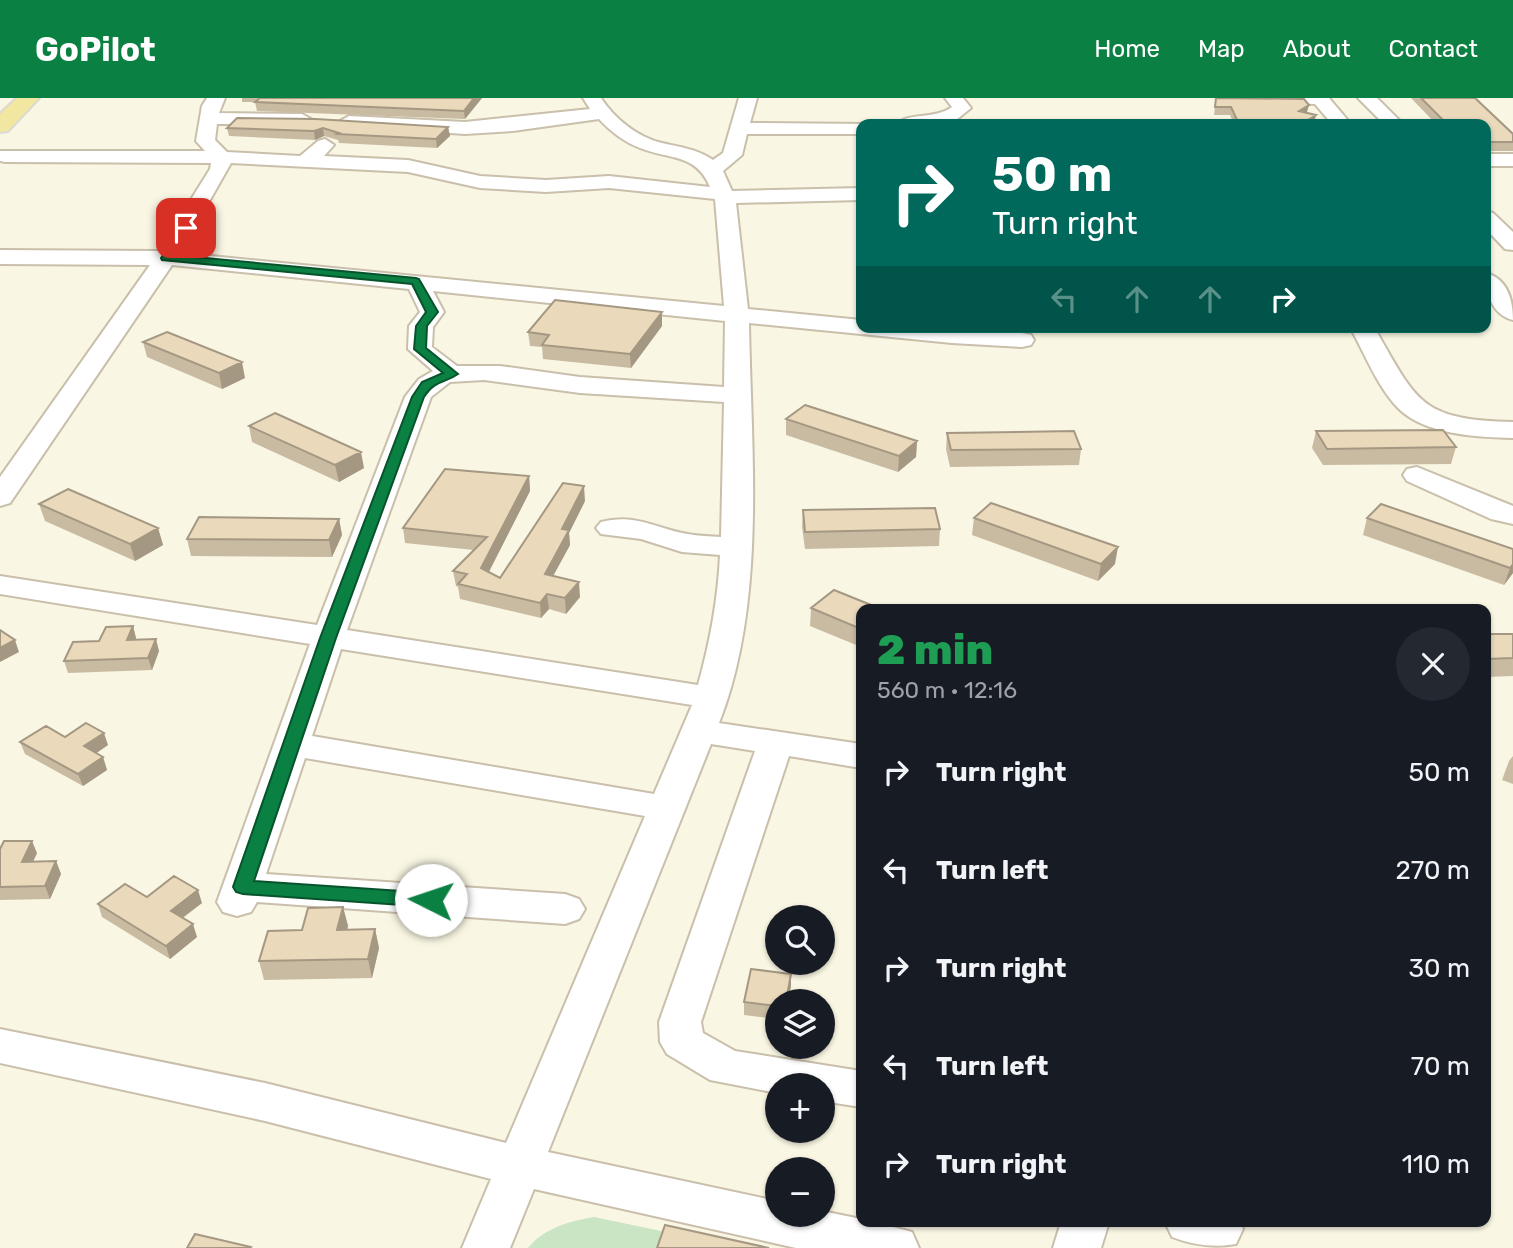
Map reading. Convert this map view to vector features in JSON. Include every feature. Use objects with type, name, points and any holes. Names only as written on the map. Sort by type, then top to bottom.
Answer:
[{"type":"main road","points":[[0,102],[4,98]]},
{"type":"main road","points":[[0,126],[29,98]]},
{"type":"street","points":[[947,119],[962,108],[954,98]]},
{"type":"street","points":[[1289,98],[1319,99],[1337,119]]},
{"type":"street","points":[[1367,98],[1389,119]]},
{"type":"street","points":[[222,158],[205,141],[209,105],[333,121],[465,128],[513,125],[602,104],[631,137],[650,146],[692,154],[720,187]]},
{"type":"street","points":[[485,1248],[712,698],[725,647],[734,589],[736,547],[737,315],[720,187],[733,155],[744,113],[856,127]]},
{"type":"street","points":[[309,161],[333,121]]},
{"type":"street","points":[[5,156],[309,161],[408,166],[480,182],[546,186],[608,182],[856,194]]},
{"type":"street","points":[[0,497],[166,258],[220,169],[222,158]]},
{"type":"street","points":[[1491,160],[1513,160]]},
{"type":"street","points":[[1491,221],[1513,244]]},
{"type":"street","points":[[0,257],[166,258],[856,327]]},
{"type":"street","points":[[1491,280],[1513,279]]},
{"type":"street","points":[[416,281],[432,312],[422,326],[420,349],[452,374]]},
{"type":"street","points":[[1491,286],[1513,313]]},
{"type":"street","points":[[922,333],[1022,340]]},
{"type":"street","points":[[1366,333],[1408,403],[1415,408],[1452,424],[1487,430],[1513,430]]},
{"type":"street","points":[[565,908],[240,894],[328,638],[418,397],[426,385],[436,378],[452,374],[501,374],[578,385],[735,395]]},
{"type":"street","points":[[1417,475],[1509,522]]},
{"type":"street","points":[[611,528],[645,530],[682,543],[736,547]]},
{"type":"street","points":[[0,586],[486,660],[712,698]]},
{"type":"street","points":[[698,731],[856,755]]},
{"type":"street","points":[[776,743],[680,1022],[682,1042],[726,1067],[856,1088]]},
{"type":"street","points":[[292,744],[644,804]]},
{"type":"street","points":[[0,1046],[265,1102],[519,1166],[895,1248]]},
{"type":"street","points":[[1077,1248],[1083,1227]]},
{"type":"green space","points":[[594,1217],[742,1248],[528,1248],[542,1235],[558,1226]]},
{"type":"building","points":[[260,98],[474,98],[464,111],[255,102]]},
{"type":"building","points":[[1216,98],[1304,99],[1309,105],[1299,111],[1316,115],[1310,119],[1237,119],[1231,107],[1215,107]]},
{"type":"building","points":[[1421,98],[1475,98],[1513,134],[1513,142],[1491,142],[1491,119],[1442,119]]},
{"type":"building","points":[[237,118],[316,119],[448,127],[436,139],[337,134],[339,133],[323,128],[314,131],[227,128]]},
{"type":"building","points":[[555,300],[662,312],[630,354],[542,345],[549,335],[528,332]]},
{"type":"building","points":[[167,332],[242,362],[219,373],[143,342]]},
{"type":"building","points":[[805,405],[917,441],[899,456],[786,419]]},
{"type":"building","points":[[275,413],[361,452],[335,465],[249,426]]},
{"type":"building","points":[[1443,430],[1456,447],[1327,449],[1316,431]]},
{"type":"building","points":[[1074,431],[1081,449],[951,450],[947,433]]},
{"type":"building","points":[[445,469],[529,476],[481,568],[500,578],[563,483],[584,486],[562,529],[569,530],[545,574],[579,582],[565,598],[547,594],[540,603],[458,584],[467,574],[453,571],[487,537],[403,528]]},
{"type":"building","points":[[68,489],[158,528],[130,544],[39,504]]},
{"type":"building","points":[[991,503],[1118,547],[1101,564],[974,518]]},
{"type":"building","points":[[1381,504],[1513,549],[1513,564],[1510,568],[1367,518]]},
{"type":"building","points":[[935,508],[940,529],[805,532],[803,510]]},
{"type":"building","points":[[199,517],[339,519],[329,540],[187,539]]},
{"type":"building","points":[[834,590],[869,604],[856,604],[856,627],[811,608]]},
{"type":"building","points":[[133,626],[127,640],[156,639],[148,658],[64,661],[73,642],[99,641],[106,627]]},
{"type":"building","points":[[0,630],[15,640],[0,648]]},
{"type":"building","points":[[1491,634],[1513,634],[1513,658],[1491,659]]},
{"type":"building","points":[[86,723],[104,733],[84,746],[103,757],[78,774],[20,742],[46,726],[65,737]]},
{"type":"building","points":[[4,841],[32,841],[22,862],[56,861],[45,886],[0,887],[0,849]]},
{"type":"building","points":[[174,876],[198,890],[171,911],[193,924],[166,946],[98,904],[125,884],[147,897]]},
{"type":"building","points":[[343,907],[337,930],[375,929],[368,959],[259,961],[268,931],[302,930],[308,908]]},
{"type":"building","points":[[751,969],[765,971],[765,975],[791,975],[788,989],[765,989],[765,1005],[744,1002]]},
{"type":"building","points":[[665,1225],[769,1248],[657,1248]]},
{"type":"building","points":[[195,1234],[251,1247],[187,1248]]},
{"type":"route","points":[[186,228],[166,258],[416,281],[431,306],[432,312],[422,326],[419,336],[420,349],[428,358],[452,374],[436,378],[426,385],[418,397],[328,638],[243,887],[431,900]]}]
